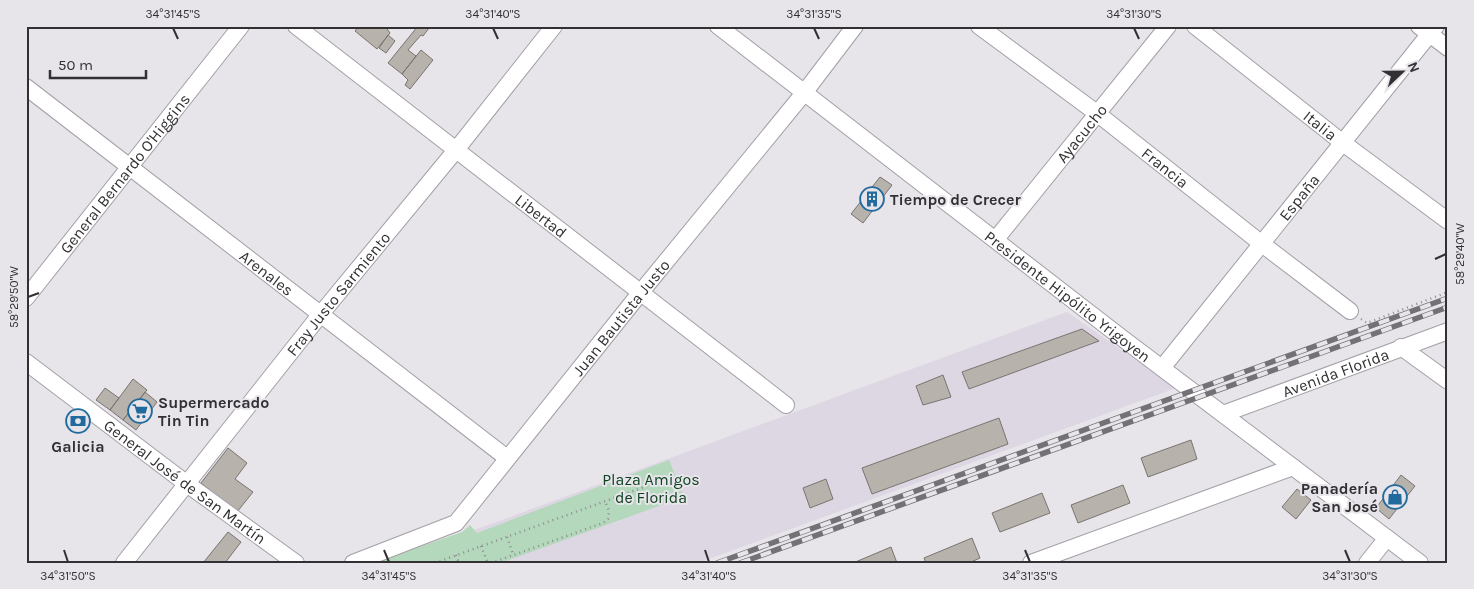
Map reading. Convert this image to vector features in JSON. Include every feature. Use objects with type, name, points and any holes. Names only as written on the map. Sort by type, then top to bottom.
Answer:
[{"type":"street","name":"General Bernardo O'Higgins","points":[[26,298],[241,26]]},
{"type":"street","name":"Libertad","points":[[296,26],[786,405]]},
{"type":"street","name":"Fray Justo Sarmiento","points":[[124,563],[320,315],[456,150],[554,26]]},
{"type":"street","name":"Presidente Hipólito Yrigoyen","points":[[718,26],[1162,368],[1420,563]]},
{"type":"street","name":"Juan Bautista Justo","points":[[353,563],[456,523],[641,292],[804,93],[855,26]]},
{"type":"street","name":"Francia","points":[[979,26],[1098,114],[1350,311]]},
{"type":"street","name":"Ayacucho","points":[[996,239],[1168,26]]},
{"type":"street","name":"Italia","points":[[1196,26],[1343,143],[1448,221]]},
{"type":"street","name":"España","points":[[1162,368],[1343,143],[1428,29]]},
{"type":"street","points":[[1428,29],[1448,48]]},
{"type":"street","name":"Arenales","points":[[26,87],[507,458]]},
{"type":"street","name":"Avenida Florida","points":[[1223,414],[1448,331]]},
{"type":"street","points":[[1401,347],[1448,381]]},
{"type":"street","name":"General José de San Martín","points":[[26,362],[187,484],[296,563]]},
{"type":"street","points":[[1031,563],[1054,558],[1293,467]]},
{"type":"street","points":[[1367,563],[1387,538]]},
{"type":"path","points":[[1350,311],[1367,323],[1448,292]]},
{"type":"path","points":[[435,563],[669,478]]},
{"type":"path","points":[[481,546],[489,563],[603,523],[608,519],[609,511],[605,501]]},
{"type":"path","points":[[507,537],[514,555]]},
{"type":"path","points":[[456,555],[458,563]]},
{"type":"shaded area","points":[[1067,312],[1176,388],[698,563],[379,563],[491,524]]},
{"type":"green space","name":"Plaza Amigos de Florida","points":[[669,460],[684,497],[500,563],[373,563],[462,532],[470,525],[477,533]]},
{"type":"building","points":[[359,26],[385,26],[390,33],[377,49],[355,31]]},
{"type":"building","points":[[418,26],[427,26],[429,28],[408,50],[416,56],[402,74],[388,63]]},
{"type":"building","points":[[388,35],[395,41],[386,53],[379,48]]},
{"type":"building","points":[[421,50],[433,60],[410,89],[405,85],[408,80],[402,74]]},
{"type":"building","name":"Tiempo de Crecer","points":[[880,177],[892,185],[863,223],[851,214]]},
{"type":"building","points":[[1082,329],[1099,341],[969,389],[962,372]]},
{"type":"building","points":[[943,375],[951,397],[923,405],[916,386]]},
{"type":"building","points":[[133,379],[147,390],[123,420],[110,410]]},
{"type":"building","points":[[105,388],[119,398],[110,410],[96,400]]},
{"type":"building","name":"Supermercado Tin Tin","points":[[145,392],[157,402],[136,430],[123,420]]},
{"type":"building","points":[[999,418],[1008,444],[872,494],[862,468]]},
{"type":"building","points":[[1191,440],[1197,459],[1148,477],[1141,458]]},
{"type":"building","points":[[228,448],[247,463],[235,479],[253,492],[237,512],[201,483]]},
{"type":"building","name":"Panadería San José","points":[[1401,475],[1415,486],[1389,519],[1376,508]]},
{"type":"building","points":[[826,479],[833,499],[810,508],[803,488]]},
{"type":"building","points":[[1123,485],[1130,503],[1078,523],[1071,505]]},
{"type":"building","points":[[1297,489],[1311,500],[1296,519],[1282,507]]},
{"type":"building","points":[[1042,493],[1050,513],[1000,532],[992,513]]},
{"type":"building","points":[[228,532],[241,542],[225,563],[203,563]]},
{"type":"building","points":[[972,538],[980,558],[969,563],[926,563],[924,558]]},
{"type":"building","points":[[891,547],[897,563],[853,563]]},
{"type":"railway","points":[[717,563],[1448,298]]},
{"type":"railway","points":[[740,563],[1448,307]]},
{"type":"place","name":"Tiempo de Crecer","points":[[872,199]]},
{"type":"place","name":"Supermercado Tin Tin","points":[[140,411]]},
{"type":"place","name":"Galicia","points":[[78,421]]},
{"type":"place","name":"Panadería San José","points":[[1395,497]]}]
